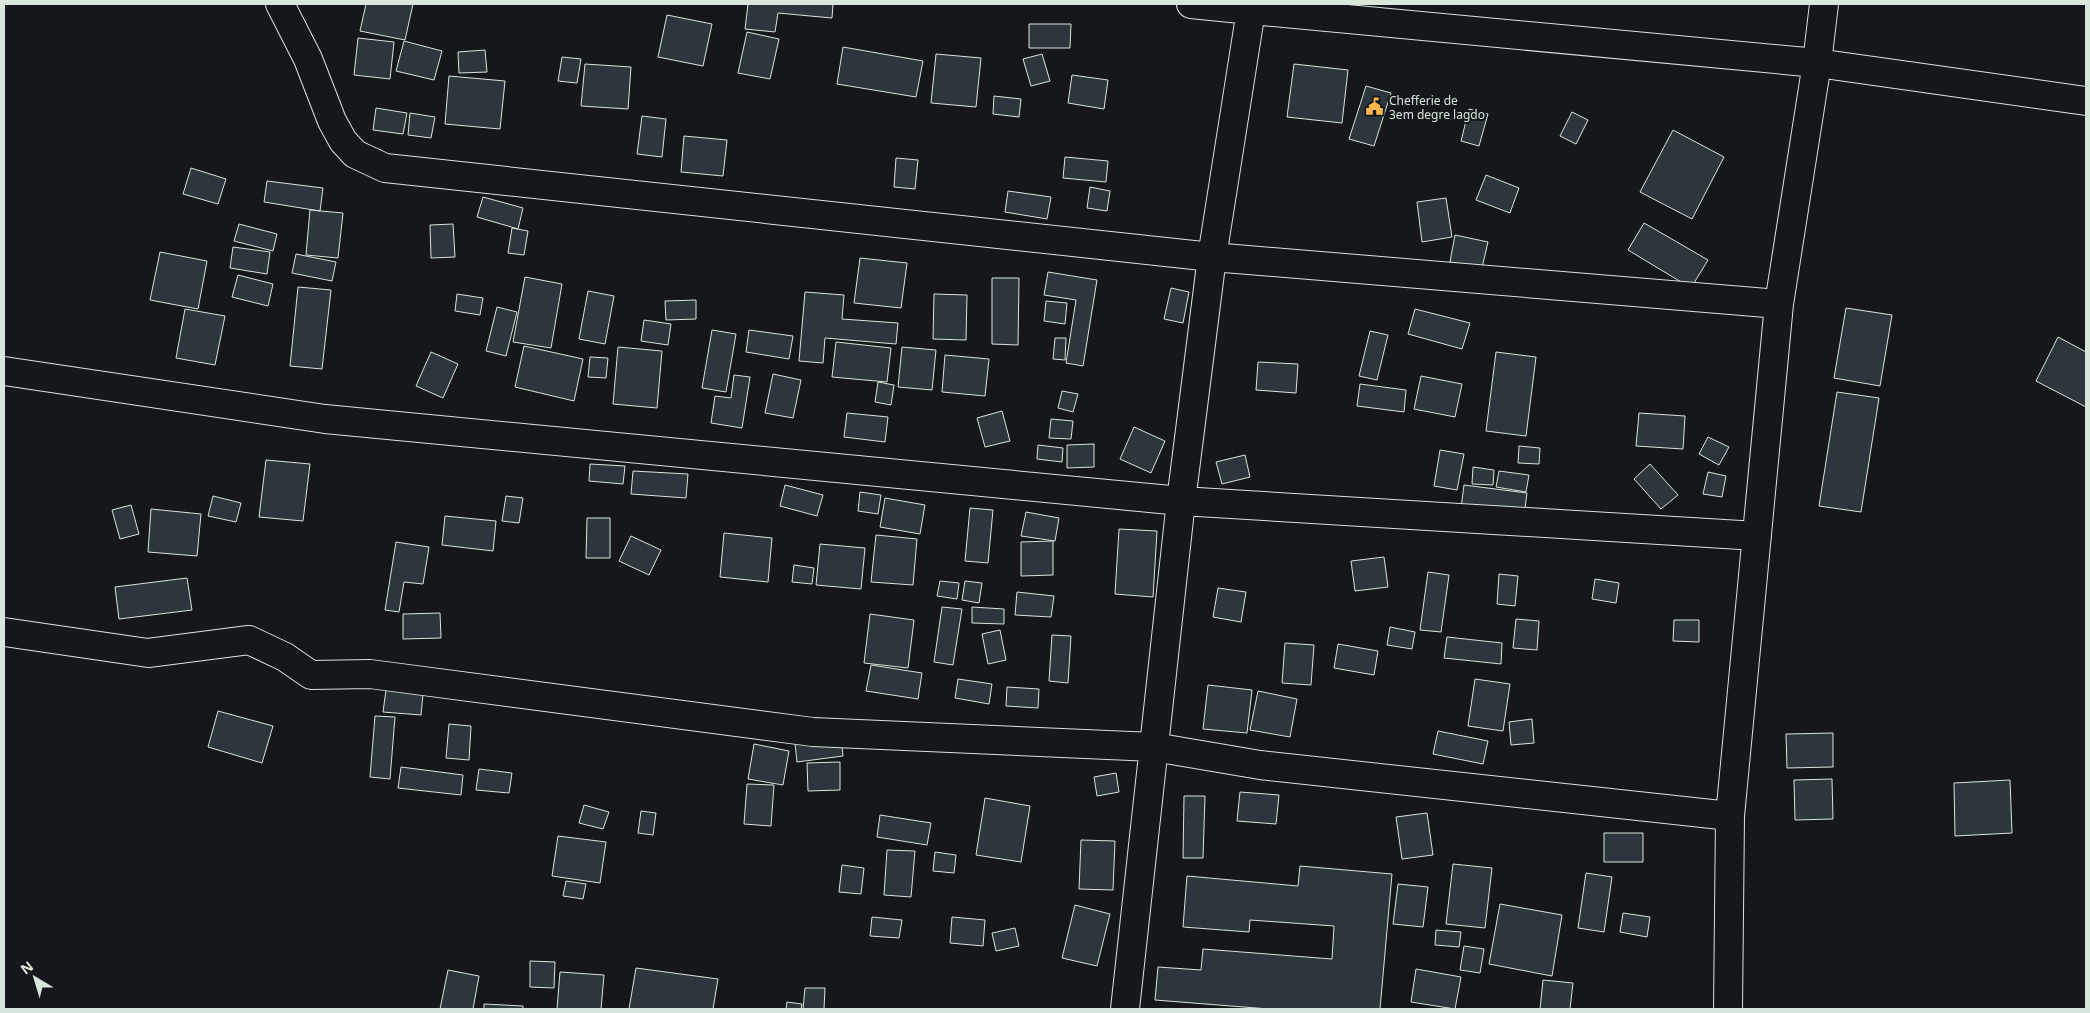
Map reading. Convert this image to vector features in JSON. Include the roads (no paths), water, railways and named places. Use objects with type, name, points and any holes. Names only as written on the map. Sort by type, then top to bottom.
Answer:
[{"type":"street","points":[[280,4],[308,59],[332,122],[343,142],[355,154],[385,168],[1212,257],[1779,304]]},
{"type":"street","points":[[1191,4],[1251,7],[1818,63],[2086,101]]},
{"type":"street","points":[[1728,1009],[1730,816],[1779,304],[1818,63],[1824,4]]},
{"type":"street","points":[[1125,1009],[1181,501],[1212,257],[1251,7]]},
{"type":"street","points":[[4,371],[325,418],[1181,501],[1757,536]]},
{"type":"street","points":[[4,632],[148,653],[249,640],[285,658],[311,675],[370,674],[813,732],[1154,747],[1260,765],[1730,816]]},
{"type":"place","name":"Chefferie de 3em degre lagdo","points":[[1375,107]]}]
